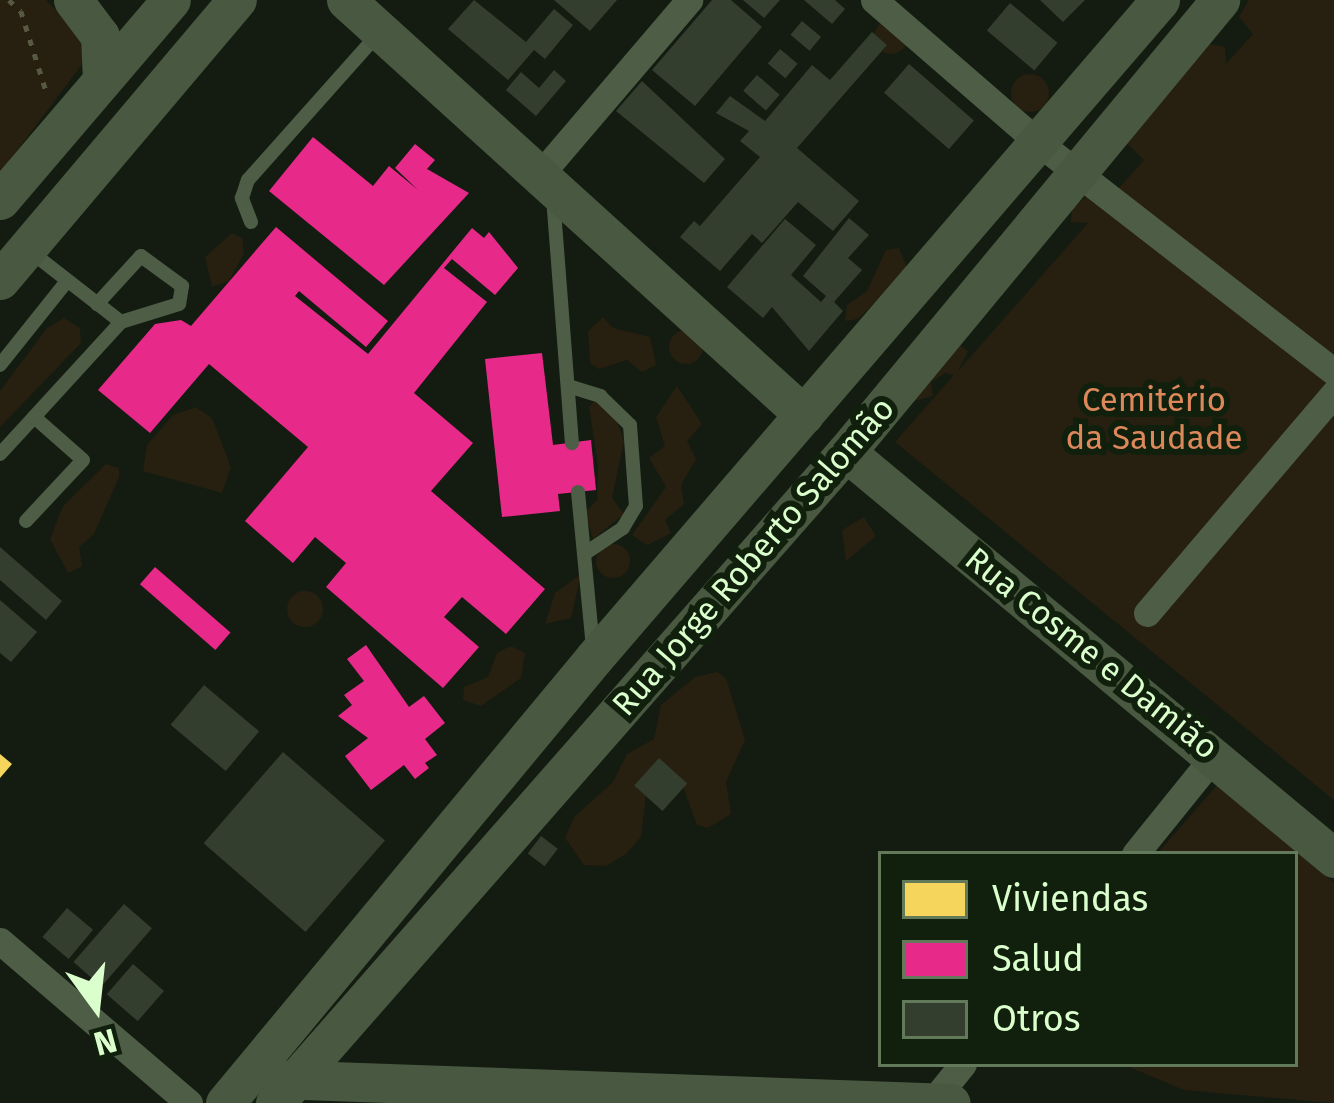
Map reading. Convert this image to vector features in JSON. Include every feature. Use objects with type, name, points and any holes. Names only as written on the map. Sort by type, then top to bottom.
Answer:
[{"type":"main road","points":[[73,0],[100,36],[102,80]]},
{"type":"main road","points":[[0,200],[171,0]]},
{"type":"main road","points":[[0,280],[237,0]]},
{"type":"main road","name":"Rua Cosme e Damião","points":[[346,0],[804,415],[840,415],[846,452],[1334,858]]},
{"type":"main road","name":"Rua Jorge Roberto Salomão","points":[[279,1090],[594,658],[1160,0]]},
{"type":"main road","name":"Rua Jorge Roberto Salomão","points":[[226,1103],[279,1090],[846,452],[1074,168],[1220,0]]},
{"type":"main road","points":[[279,1090],[951,1103]]},
{"type":"street","points":[[546,184],[689,0]]},
{"type":"street","points":[[874,0],[1039,143],[1334,372]]},
{"type":"street","points":[[1147,613],[1334,393]]},
{"type":"street","points":[[1137,851],[1215,755]]},
{"type":"street","points":[[0,941],[189,1103]]},
{"type":"street","points":[[932,1102],[961,1067]]},
{"type":"lane","points":[[251,222],[242,198],[248,180],[381,32]]},
{"type":"lane","points":[[546,184],[572,443]]},
{"type":"lane","points":[[27,249],[121,322]]},
{"type":"lane","points":[[0,454],[121,322],[178,304],[182,286],[141,256],[97,304]]},
{"type":"lane","points":[[0,365],[67,280]]},
{"type":"lane","points":[[568,386],[600,396],[630,425],[636,506],[623,528],[584,554]]},
{"type":"lane","points":[[26,521],[83,460],[34,417]]},
{"type":"lane","points":[[578,492],[594,658]]},
{"type":"lane","points":[[279,1090],[332,1103]]},
{"type":"path","points":[[9,0],[21,10],[49,100]]},
{"type":"green space","points":[[0,0],[46,0],[79,34],[84,62],[0,173]]},
{"type":"green space","name":"Cemitério da Saudade","points":[[1249,0],[1334,0],[1334,800],[895,442],[954,375],[945,373],[931,382],[933,396],[914,401],[958,344],[968,351],[958,371],[1088,223],[1071,222],[1072,209],[1095,189],[1119,188],[1144,160],[1123,139],[1174,78],[1208,44],[1225,47],[1226,64],[1253,34],[1239,17]]},
{"type":"green space","points":[[891,20],[903,25],[908,37],[903,49],[891,54],[879,49],[874,37],[879,25]]},
{"type":"green space","points":[[1030,74],[1043,80],[1049,93],[1043,106],[1030,112],[1017,106],[1011,93],[1017,80]]},
{"type":"green space","points":[[232,233],[242,238],[244,253],[229,281],[212,287],[205,257]]},
{"type":"green space","points":[[899,248],[908,270],[858,319],[845,321],[847,305],[867,291],[886,250]]},
{"type":"green space","points":[[603,317],[613,328],[650,337],[656,365],[642,372],[627,360],[599,369],[590,363],[588,331]]},
{"type":"green space","points":[[64,318],[80,328],[81,343],[0,427],[0,391],[47,328]]},
{"type":"green space","points":[[686,330],[698,335],[703,347],[698,359],[686,364],[674,359],[669,347],[674,335]]},
{"type":"green space","points":[[677,386],[702,424],[687,441],[696,459],[681,485],[684,504],[665,520],[671,533],[647,545],[632,535],[666,487],[649,458],[665,446],[656,417]]},
{"type":"green space","points":[[606,389],[624,441],[612,498],[624,514],[593,539],[585,512],[597,500],[598,465],[589,407]]},
{"type":"green space","points":[[196,407],[212,418],[231,467],[222,493],[143,471],[147,445],[173,415]]},
{"type":"green space","points":[[106,464],[119,468],[119,477],[94,534],[79,547],[82,566],[68,573],[50,539],[63,506]]},
{"type":"green space","points":[[864,517],[876,536],[846,561],[842,530]]},
{"type":"green space","points":[[613,544],[625,549],[630,561],[625,573],[613,578],[601,573],[596,561],[601,549]]},
{"type":"green space","points":[[581,574],[571,618],[545,624],[555,593]]},
{"type":"green space","points":[[305,591],[318,596],[323,609],[318,622],[305,627],[292,622],[287,609],[292,596]]},
{"type":"green space","points":[[511,646],[525,653],[521,678],[481,706],[463,700],[464,687],[488,677],[497,653]]},
{"type":"green space","points":[[717,672],[726,678],[745,740],[726,782],[731,814],[708,828],[697,825],[679,776],[646,794],[641,837],[626,854],[606,866],[584,865],[565,838],[574,817],[613,782],[627,754],[654,739],[661,705],[695,677]]},
{"type":"green space","points":[[1219,783],[1297,851],[1160,851]]},
{"type":"green space","points":[[1298,852],[1334,883],[1334,1103],[1184,1090],[1129,1067],[1298,1067]]},
{"type":"building: Viviendas","points":[[0,754],[12,764],[0,778]]},
{"type":"building: Salud","points":[[313,137],[373,186],[389,166],[418,190],[395,168],[415,144],[435,160],[427,169],[469,193],[384,285],[269,191]]},
{"type":"building: Salud","points":[[276,227],[388,321],[366,347],[299,291],[295,296],[368,354],[472,228],[484,238],[489,232],[518,268],[495,295],[452,259],[444,268],[487,302],[414,393],[473,443],[431,491],[545,589],[506,634],[462,597],[444,617],[479,647],[443,688],[326,587],[346,563],[315,537],[293,563],[245,521],[308,447],[209,364],[150,433],[98,390],[155,324],[181,320],[191,326]]},
{"type":"building: Salud","points":[[542,353],[553,445],[591,440],[596,490],[558,494],[560,511],[502,517],[485,359]]},
{"type":"building: Salud","points":[[155,567],[230,633],[215,650],[140,584]]},
{"type":"building: Salud","points":[[366,645],[409,707],[424,696],[445,723],[425,739],[437,755],[425,763],[429,768],[415,779],[404,765],[371,790],[345,756],[368,738],[338,716],[352,705],[344,695],[364,681],[347,659]]},
{"type":"building: Otros","points":[[474,0],[526,42],[554,9],[573,25],[545,59],[534,50],[508,80],[448,29]]},
{"type":"building: Otros","points":[[554,0],[617,0],[590,31]]},
{"type":"building: Otros","points":[[712,0],[731,0],[762,27],[695,106],[652,70]]},
{"type":"building: Otros","points":[[743,0],[780,0],[764,18]]},
{"type":"building: Otros","points":[[804,0],[835,0],[845,9],[832,24]]},
{"type":"building: Otros","points":[[1040,0],[1085,0],[1063,22]]},
{"type":"building: Otros","points":[[1010,3],[1057,43],[1034,70],[987,31]]},
{"type":"building: Otros","points":[[802,21],[821,37],[810,51],[790,35]]},
{"type":"building: Otros","points":[[872,32],[887,45],[797,148],[859,201],[833,231],[798,202],[762,243],[752,234],[720,271],[680,237],[694,221],[700,226],[760,157],[740,141],[749,131],[716,113],[730,96],[765,121],[812,65],[830,80]]},
{"type":"building: Otros","points":[[780,49],[798,64],[785,78],[768,64]]},
{"type":"building: Otros","points":[[909,64],[974,120],[949,149],[884,93]]},
{"type":"building: Otros","points":[[554,70],[566,81],[536,116],[506,90],[521,72],[539,88]]},
{"type":"building: Otros","points":[[757,75],[780,95],[766,111],[743,91]]},
{"type":"building: Otros","points":[[642,81],[725,159],[704,183],[616,111]]},
{"type":"building: Otros","points":[[849,218],[869,235],[848,258],[862,270],[834,302],[843,311],[809,351],[772,307],[763,318],[727,287],[785,219],[816,245],[791,275],[821,302],[826,296],[803,276]]},
{"type":"building: Otros","points":[[0,547],[62,601],[46,620],[0,580]]},
{"type":"building: Otros","points":[[0,600],[37,632],[11,662],[0,653]]},
{"type":"building: Otros","points":[[204,685],[259,731],[226,771],[171,725]]},
{"type":"building: Otros","points":[[283,752],[385,841],[306,932],[204,843]]},
{"type":"building: Otros","points":[[659,758],[687,783],[662,811],[634,785]]},
{"type":"building: Otros","points":[[541,836],[558,849],[545,866],[528,854]]},
{"type":"building: Otros","points":[[124,904],[152,928],[101,986],[73,962]]},
{"type":"building: Otros","points":[[67,908],[93,930],[69,959],[43,937]]},
{"type":"building: Otros","points":[[133,964],[164,991],[138,1021],[107,994]]}]
